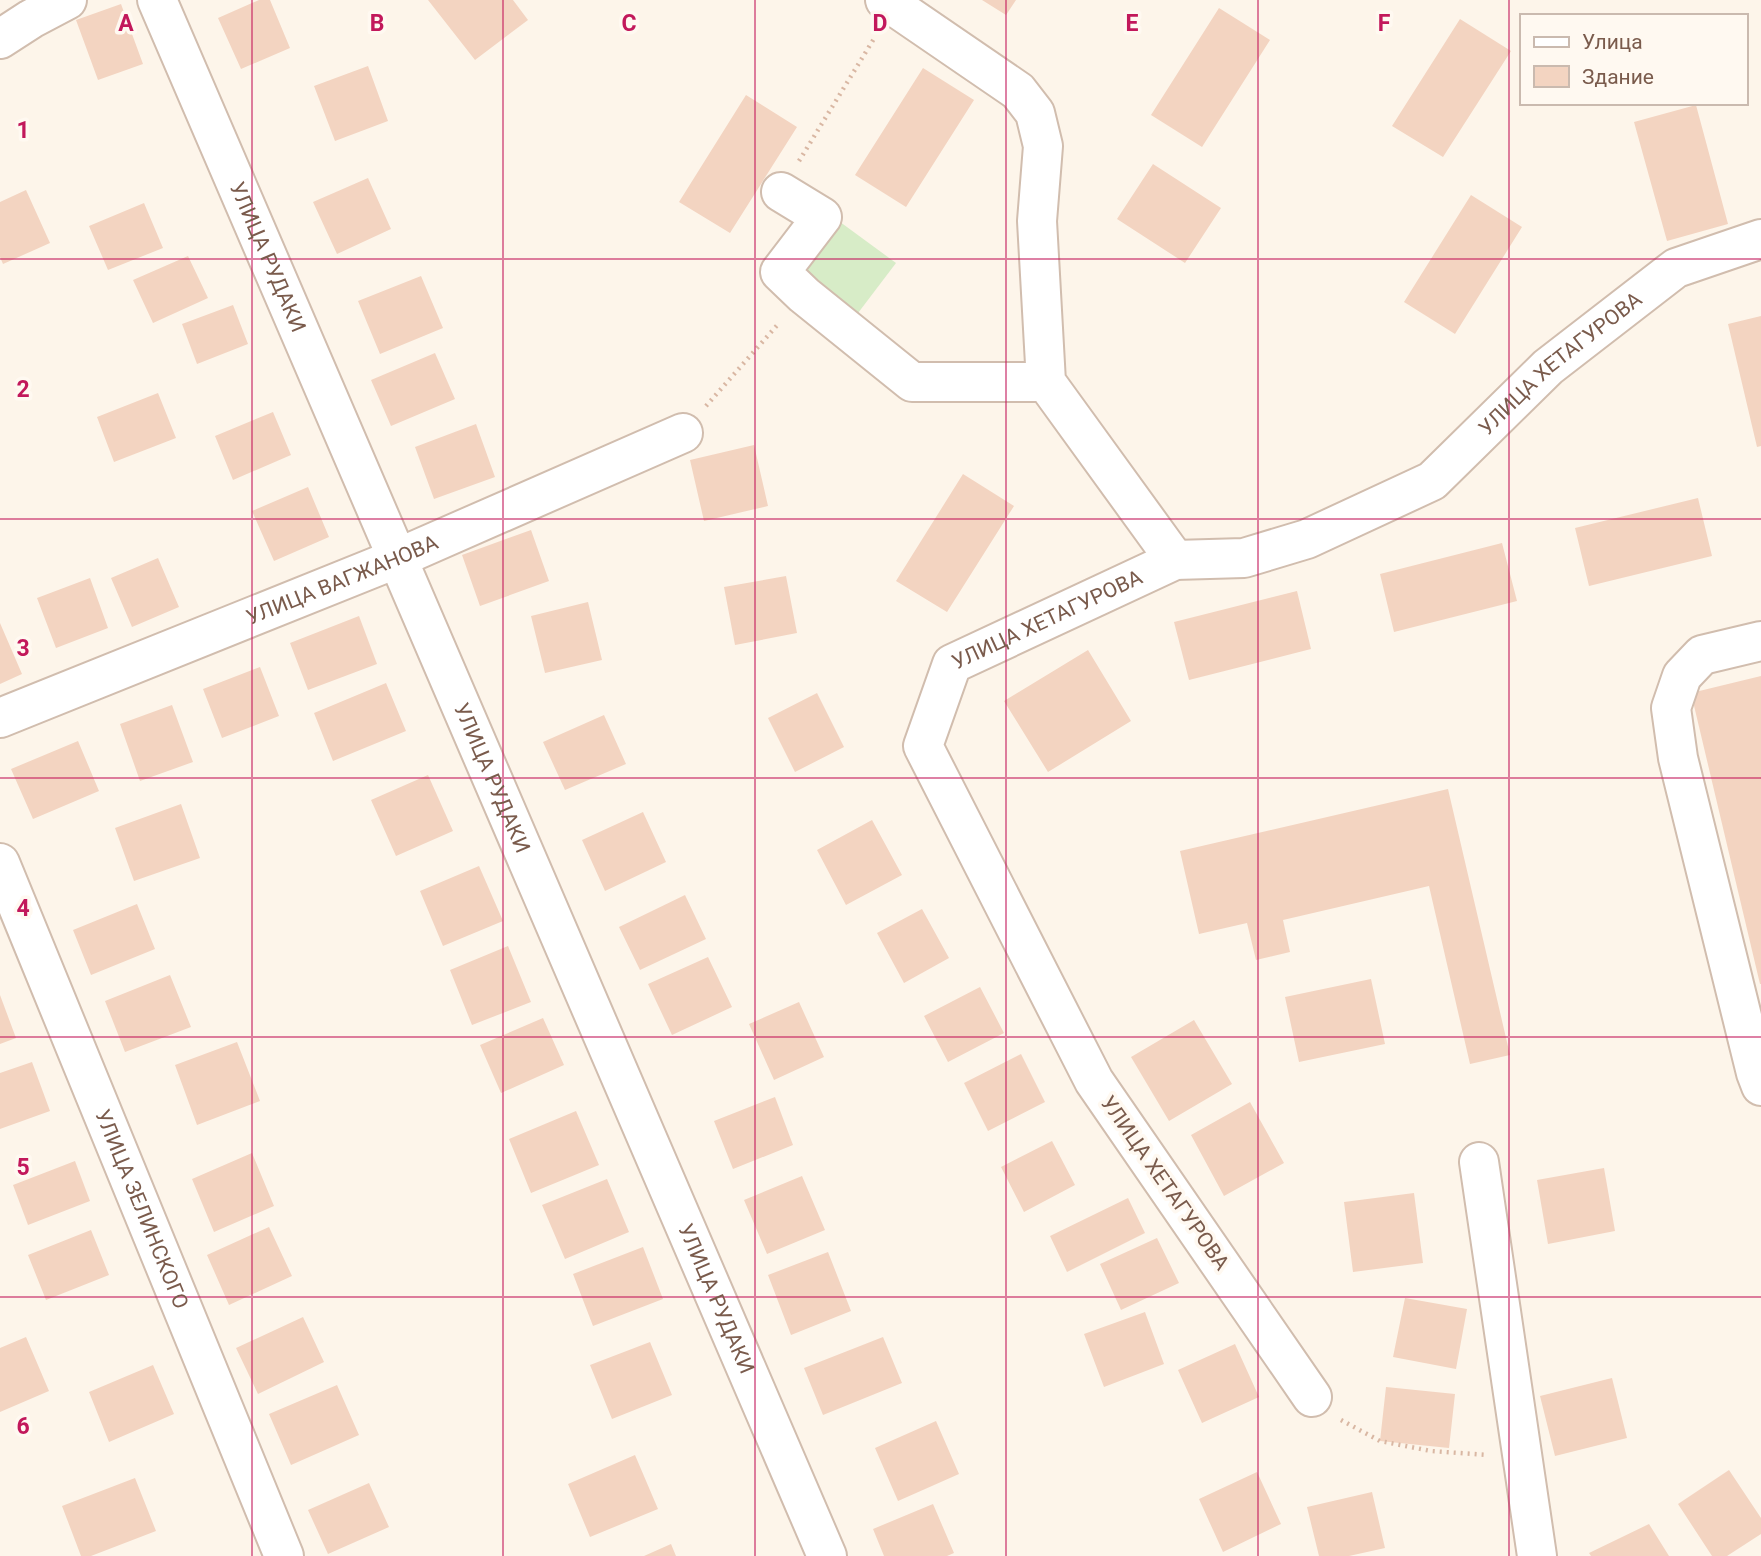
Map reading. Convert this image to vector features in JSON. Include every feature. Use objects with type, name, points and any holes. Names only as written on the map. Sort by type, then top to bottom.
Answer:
[{"type":"street","points":[[0,39],[67,0]]},
{"type":"street","name":"УЛИЦА РУДАКИ","points":[[157,0],[827,1556]]},
{"type":"street","points":[[889,3],[1018,91],[1035,113],[1043,146],[1037,221],[1046,382],[1175,560]]},
{"type":"street","points":[[781,192],[822,217],[779,272],[912,382],[1046,382]]},
{"type":"street","name":"УЛИЦА ХЕТАГУРОВА","points":[[1312,1398],[1094,1081],[923,746],[952,664],[1175,560],[1244,558],[1307,540],[1432,481],[1548,367],[1676,268],[1761,239]]},
{"type":"street","name":"УЛИЦА ВАГЖАНОВА","points":[[0,718],[398,558],[683,433]]},
{"type":"street","points":[[1761,641],[1702,655],[1682,676],[1671,708],[1678,758],[1761,1086]]},
{"type":"street","name":"УЛИЦА ЗЕЛИНСКОГО","points":[[0,863],[284,1556]]},
{"type":"street","points":[[1479,1162],[1537,1556]]},
{"type":"path","points":[[781,192],[889,3]]},
{"type":"path","points":[[683,433],[804,295]]},
{"type":"path","points":[[1312,1398],[1334,1416],[1380,1441],[1431,1451],[1523,1458]]},
{"type":"green space","points":[[836,219],[896,263],[855,317],[796,269]]},
{"type":"building","points":[[259,0],[270,0],[290,48],[241,69],[218,18]]},
{"type":"building","points":[[428,0],[513,0],[528,20],[475,60]]},
{"type":"building","points":[[982,0],[1016,0],[1006,15]]},
{"type":"building","points":[[121,4],[143,64],[98,80],[76,20]]},
{"type":"building","points":[[1219,8],[1270,40],[1202,147],[1151,115]]},
{"type":"building","points":[[1460,19],[1511,51],[1443,157],[1392,126]]},
{"type":"building","points":[[368,66],[388,121],[335,141],[314,86]]},
{"type":"building","points":[[923,68],[974,100],[906,207],[855,175]]},
{"type":"building","points":[[746,95],[797,127],[730,233],[679,202]]},
{"type":"building","points":[[1696,105],[1728,224],[1667,241],[1634,122]]},
{"type":"building","points":[[1153,164],[1221,208],[1185,263],[1117,219]]},
{"type":"building","points":[[368,178],[391,229],[337,254],[313,202]]},
{"type":"building","points":[[26,190],[50,243],[3,264],[0,257],[0,202]]},
{"type":"building","points":[[1471,195],[1522,227],[1455,334],[1404,302]]},
{"type":"building","points":[[144,203],[163,248],[108,270],[89,226]]},
{"type":"building","points":[[188,256],[208,298],[153,323],[133,280]]},
{"type":"building","points":[[421,276],[443,328],[380,354],[358,301]]},
{"type":"building","points":[[233,305],[248,344],[197,364],[182,324]]},
{"type":"building","points":[[1761,316],[1761,446],[1757,447],[1728,324]]},
{"type":"building","points":[[435,353],[455,399],[391,426],[371,380]]},
{"type":"building","points":[[158,393],[176,438],[114,462],[97,417]]},
{"type":"building","points":[[273,412],[291,455],[233,480],[215,436]]},
{"type":"building","points":[[476,424],[495,477],[434,499],[415,447]]},
{"type":"building","points":[[754,445],[768,506],[704,521],[690,460]]},
{"type":"building","points":[[963,474],[1014,506],[947,612],[896,581]]},
{"type":"building","points":[[308,487],[329,537],[274,561],[252,511]]},
{"type":"building","points":[[1698,498],[1712,556],[1589,586],[1575,528]]},
{"type":"building","points":[[531,530],[549,581],[480,606],[462,555]]},
{"type":"building","points":[[1502,543],[1517,601],[1394,632],[1380,574]]},
{"type":"building","points":[[158,558],[179,607],[132,627],[111,578]]},
{"type":"building","points":[[786,576],[797,633],[735,645],[724,587]]},
{"type":"building","points":[[90,578],[108,628],[56,648],[37,598]]},
{"type":"building","points":[[1297,591],[1311,649],[1189,680],[1174,622]]},
{"type":"building","points":[[588,602],[602,660],[545,673],[531,616]]},
{"type":"building","points":[[359,616],[377,664],[308,690],[290,643]]},
{"type":"building","points":[[0,623],[22,674],[0,684]]},
{"type":"building","points":[[1088,650],[1131,721],[1048,772],[1004,701]]},
{"type":"building","points":[[260,667],[279,716],[222,738],[203,689]]},
{"type":"building","points":[[1761,676],[1761,984],[1760,984],[1691,693]]},
{"type":"building","points":[[386,683],[406,731],[333,761],[314,713]]},
{"type":"building","points":[[817,693],[844,747],[795,772],[768,718]]},
{"type":"building","points":[[172,705],[193,762],[140,781],[120,724]]},
{"type":"building","points":[[604,715],[626,764],[565,790],[543,742]]},
{"type":"building","points":[[78,741],[99,791],[33,819],[11,769]]},
{"type":"building","points":[[428,775],[453,831],[396,856],[371,800]]},
{"type":"building","points":[[1448,789],[1510,1055],[1470,1064],[1429,886],[1283,920],[1290,952],[1256,960],[1247,923],[1199,934],[1180,851]]},
{"type":"building","points":[[181,804],[200,858],[134,881],[115,828]]},
{"type":"building","points":[[643,812],[666,862],[605,891],[582,840]]},
{"type":"building","points":[[872,820],[902,875],[846,905],[817,850]]},
{"type":"building","points":[[479,866],[503,921],[443,946],[420,891]]},
{"type":"building","points":[[685,895],[706,939],[640,970],[619,927]]},
{"type":"building","points":[[137,904],[155,949],[91,975],[73,930]]},
{"type":"building","points":[[922,909],[949,958],[904,983],[877,933]]},
{"type":"building","points":[[508,946],[531,1002],[472,1025],[450,970]]},
{"type":"building","points":[[708,957],[732,1007],[672,1035],[648,984]]},
{"type":"building","points":[[170,975],[191,1027],[125,1052],[105,1001]]},
{"type":"building","points":[[1371,979],[1385,1044],[1299,1062],[1285,997]]},
{"type":"building","points":[[980,987],[1004,1033],[948,1062],[924,1016]]},
{"type":"building","points":[[0,995],[16,1038],[0,1044]]},
{"type":"building","points":[[799,1002],[824,1057],[774,1080],[749,1024]]},
{"type":"building","points":[[543,1018],[564,1065],[501,1093],[480,1045]]},
{"type":"building","points":[[1194,1020],[1232,1084],[1169,1121],[1131,1057]]},
{"type":"building","points":[[237,1042],[260,1101],[197,1125],[175,1065]]},
{"type":"building","points":[[1021,1054],[1045,1102],[988,1131],[964,1083]]},
{"type":"building","points":[[32,1062],[50,1111],[0,1129],[0,1073]]},
{"type":"building","points":[[775,1097],[793,1145],[733,1169],[714,1121]]},
{"type":"building","points":[[1250,1102],[1284,1163],[1224,1196],[1191,1135]]},
{"type":"building","points":[[576,1111],[599,1165],[531,1193],[509,1139]]},
{"type":"building","points":[[1052,1141],[1075,1185],[1024,1212],[1001,1167]]},
{"type":"building","points":[[252,1153],[274,1206],[214,1232],[192,1179]]},
{"type":"building","points":[[75,1161],[90,1201],[28,1225],[13,1185]]},
{"type":"building","points":[[1604,1168],[1615,1231],[1548,1244],[1537,1180]]},
{"type":"building","points":[[802,1176],[825,1230],[767,1254],[744,1200]]},
{"type":"building","points":[[607,1179],[629,1232],[565,1259],[542,1205]]},
{"type":"building","points":[[1414,1193],[1423,1263],[1353,1272],[1344,1202]]},
{"type":"building","points":[[1128,1198],[1145,1233],[1067,1272],[1050,1236]]},
{"type":"building","points":[[269,1227],[292,1276],[229,1305],[207,1255]]},
{"type":"building","points":[[91,1230],[109,1275],[46,1300],[28,1255]]},
{"type":"building","points":[[1157,1238],[1179,1283],[1121,1310],[1100,1264]]},
{"type":"building","points":[[643,1247],[663,1299],[593,1326],[573,1274]]},
{"type":"building","points":[[828,1252],[851,1311],[791,1335],[768,1275]]},
{"type":"building","points":[[1405,1298],[1467,1309],[1456,1369],[1393,1357]]},
{"type":"building","points":[[1145,1312],[1164,1364],[1104,1387],[1084,1334]]},
{"type":"building","points":[[303,1317],[324,1362],[258,1394],[236,1348]]},
{"type":"building","points":[[26,1337],[49,1391],[0,1412],[0,1348]]},
{"type":"building","points":[[883,1337],[902,1383],[823,1415],[804,1368]]},
{"type":"building","points":[[650,1342],[672,1395],[612,1419],[590,1365]]},
{"type":"building","points":[[1235,1344],[1259,1397],[1202,1423],[1178,1370]]},
{"type":"building","points":[[153,1365],[174,1414],[109,1442],[89,1392]]},
{"type":"building","points":[[1612,1378],[1627,1438],[1555,1456],[1540,1396]]},
{"type":"building","points":[[337,1385],[359,1435],[291,1465],[269,1414]]},
{"type":"building","points":[[1386,1387],[1455,1394],[1449,1448],[1380,1441]]},
{"type":"building","points":[[936,1421],[959,1474],[898,1501],[875,1448]]},
{"type":"building","points":[[635,1455],[658,1509],[590,1537],[568,1484]]},
{"type":"building","points":[[1729,1470],[1761,1518],[1761,1534],[1727,1556],[1712,1556],[1678,1504]]},
{"type":"building","points":[[1257,1472],[1281,1524],[1223,1552],[1199,1499]]},
{"type":"building","points":[[135,1478],[156,1531],[91,1556],[81,1556],[62,1506]]},
{"type":"building","points":[[369,1483],[389,1527],[328,1554],[308,1510]]},
{"type":"building","points":[[1372,1492],[1385,1548],[1349,1556],[1319,1556],[1307,1507]]},
{"type":"building","points":[[933,1504],[954,1553],[947,1556],[884,1556],[873,1529]]},
{"type":"building","points":[[1649,1524],[1669,1556],[1591,1556],[1589,1553]]},
{"type":"building","points":[[671,1544],[676,1556],[644,1556]]}]
